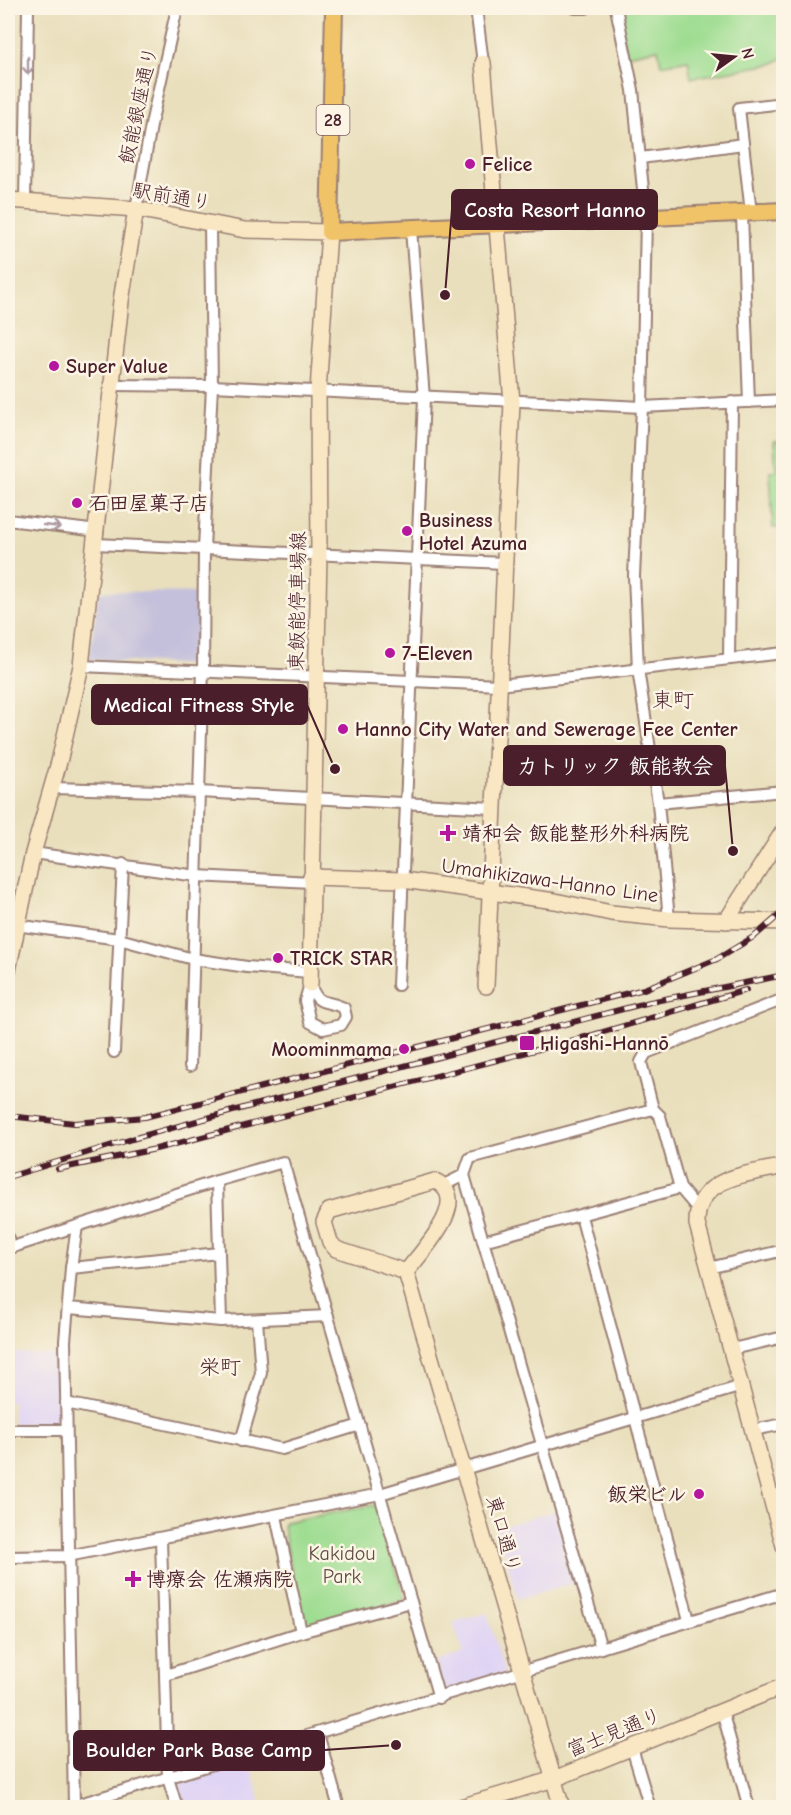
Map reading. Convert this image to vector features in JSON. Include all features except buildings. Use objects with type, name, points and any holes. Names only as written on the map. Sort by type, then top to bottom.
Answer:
[{"type":"main road","name":"28","points":[[329,232],[334,8]]},
{"type":"main road","points":[[329,232],[783,212]]},
{"type":"street","points":[[25,201],[28,8]]},
{"type":"street","name":"飯能銀座通り","points":[[136,209],[152,120],[177,8]]},
{"type":"street","points":[[476,8],[498,224],[512,402],[486,986]]},
{"type":"street","points":[[574,8],[586,8]]},
{"type":"street","points":[[616,8],[633,90],[646,219],[642,407],[634,559],[638,669],[658,803],[669,919]]},
{"type":"street","points":[[749,402],[747,213],[739,108],[783,103]]},
{"type":"street","points":[[641,158],[743,144]]},
{"type":"street","name":"駅前通り","points":[[8,200],[136,209],[210,224],[272,232],[329,232]]},
{"type":"street","points":[[8,970],[12,924],[52,788],[81,666],[97,537],[121,301],[136,209]]},
{"type":"street","points":[[190,1066],[203,670],[204,549],[212,386],[210,224]]},
{"type":"street","points":[[398,985],[424,398],[411,229]]},
{"type":"street","name":"東飯能停車場線","points":[[309,978],[319,554],[318,392],[329,232]]},
{"type":"street","points":[[112,385],[212,386],[642,407],[783,400]]},
{"type":"street","points":[[729,660],[732,402]]},
{"type":"street","points":[[8,520],[97,537],[204,549],[504,562]]},
{"type":"street","points":[[81,666],[499,685],[783,653]]},
{"type":"street","points":[[52,788],[199,792],[493,808]]},
{"type":"street","points":[[658,803],[783,791]]},
{"type":"street","points":[[726,921],[783,830]]},
{"type":"street","points":[[33,853],[197,876],[311,879]]},
{"type":"street","points":[[114,1052],[123,864]]},
{"type":"street","name":"Umahikizawa-Hanno Line","points":[[311,879],[403,880],[555,901],[611,913],[669,919],[783,922]]},
{"type":"street","points":[[12,924],[119,939],[193,959],[309,978]]},
{"type":"street","points":[[309,978],[315,998],[322,1003],[344,1008],[346,1017],[340,1025],[323,1029],[310,1022],[305,1012],[309,978]]},
{"type":"street","points":[[697,1208],[680,1188],[660,1116],[653,1109],[641,1062],[646,1053],[783,999]]},
{"type":"street","points":[[601,1648],[464,1175],[470,1158],[653,1109]]},
{"type":"street","points":[[8,1238],[10,1248],[283,1162],[439,1698]]},
{"type":"street","points":[[783,1166],[715,1185],[705,1193],[697,1208],[697,1224],[753,1430],[779,1510],[783,1546]]},
{"type":"street","points":[[444,1185],[451,1203],[449,1213],[406,1272],[346,1254],[330,1242],[324,1222],[329,1211],[428,1182],[444,1185],[464,1175]]},
{"type":"street","points":[[217,1181],[221,1321]]},
{"type":"street","points":[[483,1241],[680,1188]]},
{"type":"street","points":[[581,1215],[689,1620]]},
{"type":"street","points":[[77,1226],[68,1308],[66,1403],[70,1806],[523,1673],[689,1620],[783,1593]]},
{"type":"street","points":[[309,1250],[330,1242]]},
{"type":"street","points":[[709,1268],[783,1250]]},
{"type":"street","points":[[71,1268],[219,1253]]},
{"type":"street","name":"東口通り","points":[[406,1272],[562,1808]]},
{"type":"street","points":[[68,1308],[221,1321],[328,1316]]},
{"type":"street","points":[[241,1441],[261,1373],[256,1320]]},
{"type":"street","points":[[732,1349],[783,1337]]},
{"type":"street","points":[[8,1557],[68,1556],[380,1494],[742,1386]]},
{"type":"street","points":[[66,1403],[282,1449],[360,1425]]},
{"type":"street","points":[[753,1430],[783,1424]]},
{"type":"street","points":[[8,1430],[66,1430]]},
{"type":"street","points":[[276,1516],[301,1632]]},
{"type":"street","points":[[161,1539],[168,1778],[177,1808]]},
{"type":"street","points":[[166,1675],[301,1632],[411,1602]]},
{"type":"street","name":"富士見通り","points":[[457,1808],[554,1779],[783,1686]]},
{"type":"street","points":[[722,1711],[748,1808]]},
{"type":"street","points":[[318,1734],[339,1808]]},
{"type":"street","points":[[632,1748],[650,1808]]},
{"type":"shaded area","points":[[99,591],[199,593],[199,665],[89,660]]},
{"type":"shaded area","points":[[8,1330],[16,1331],[15,1353],[59,1355],[60,1421],[57,1425],[13,1424],[13,1402],[8,1402]]},
{"type":"shaded area","points":[[557,1510],[579,1582],[518,1599],[497,1528]]},
{"type":"shaded area","points":[[487,1613],[505,1674],[447,1691],[443,1688],[436,1662],[463,1653],[453,1622]]},
{"type":"shaded area","points":[[249,1761],[262,1807],[183,1807],[176,1787],[179,1782]]},
{"type":"green space","points":[[616,8],[783,8],[783,58],[772,64],[691,78],[688,60],[661,65],[658,49],[627,55]]},
{"type":"green space","points":[[774,441],[783,441],[784,527],[773,528],[770,471],[776,471]]},
{"type":"green space","name":"Kakidou Park","points":[[374,1505],[378,1508],[404,1597],[402,1600],[307,1627],[302,1624],[283,1527],[285,1522]]},
{"type":"railway","points":[[8,1116],[75,1123],[145,1117],[644,989],[717,959],[755,936],[784,911]]},
{"type":"railway","points":[[8,1177],[258,1104],[650,1002],[784,975]]},
{"type":"railway","points":[[58,1169],[156,1149],[593,1035],[746,990]]},
{"type":"place","name":"Felice","points":[[470,164]]},
{"type":"place","name":"Costa Resort Hanno","points":[[445,295]]},
{"type":"place","name":"Super Value","points":[[54,366]]},
{"type":"place","name":"石田屋菓子店","points":[[77,503]]},
{"type":"place","name":"Business Hotel Azuma","points":[[407,531]]},
{"type":"place","name":"7-Eleven","points":[[390,653]]},
{"type":"place","name":"Hanno City Water and Sewerage Fee Center","points":[[343,729]]},
{"type":"place","name":"Medical Fitness Style","points":[[335,769]]},
{"type":"place","name":"靖和会 飯能整形外科病院","points":[[448,833]]},
{"type":"place","name":"カトリック 飯能教会","points":[[733,851]]},
{"type":"place","name":"TRICK STAR","points":[[278,958]]},
{"type":"place","name":"Higashi-Hannō","points":[[527,1043]]},
{"type":"place","name":"Moominmama","points":[[404,1049]]},
{"type":"place","name":"飯栄ビル","points":[[699,1494]]},
{"type":"place","name":"博療会 佐瀬病院","points":[[133,1579]]},
{"type":"place","name":"Boulder Park Base Camp","points":[[396,1745]]},
{"type":"district","name":"東町","points":[[673,700]]},
{"type":"district","name":"栄町","points":[[220,1367]]}]
